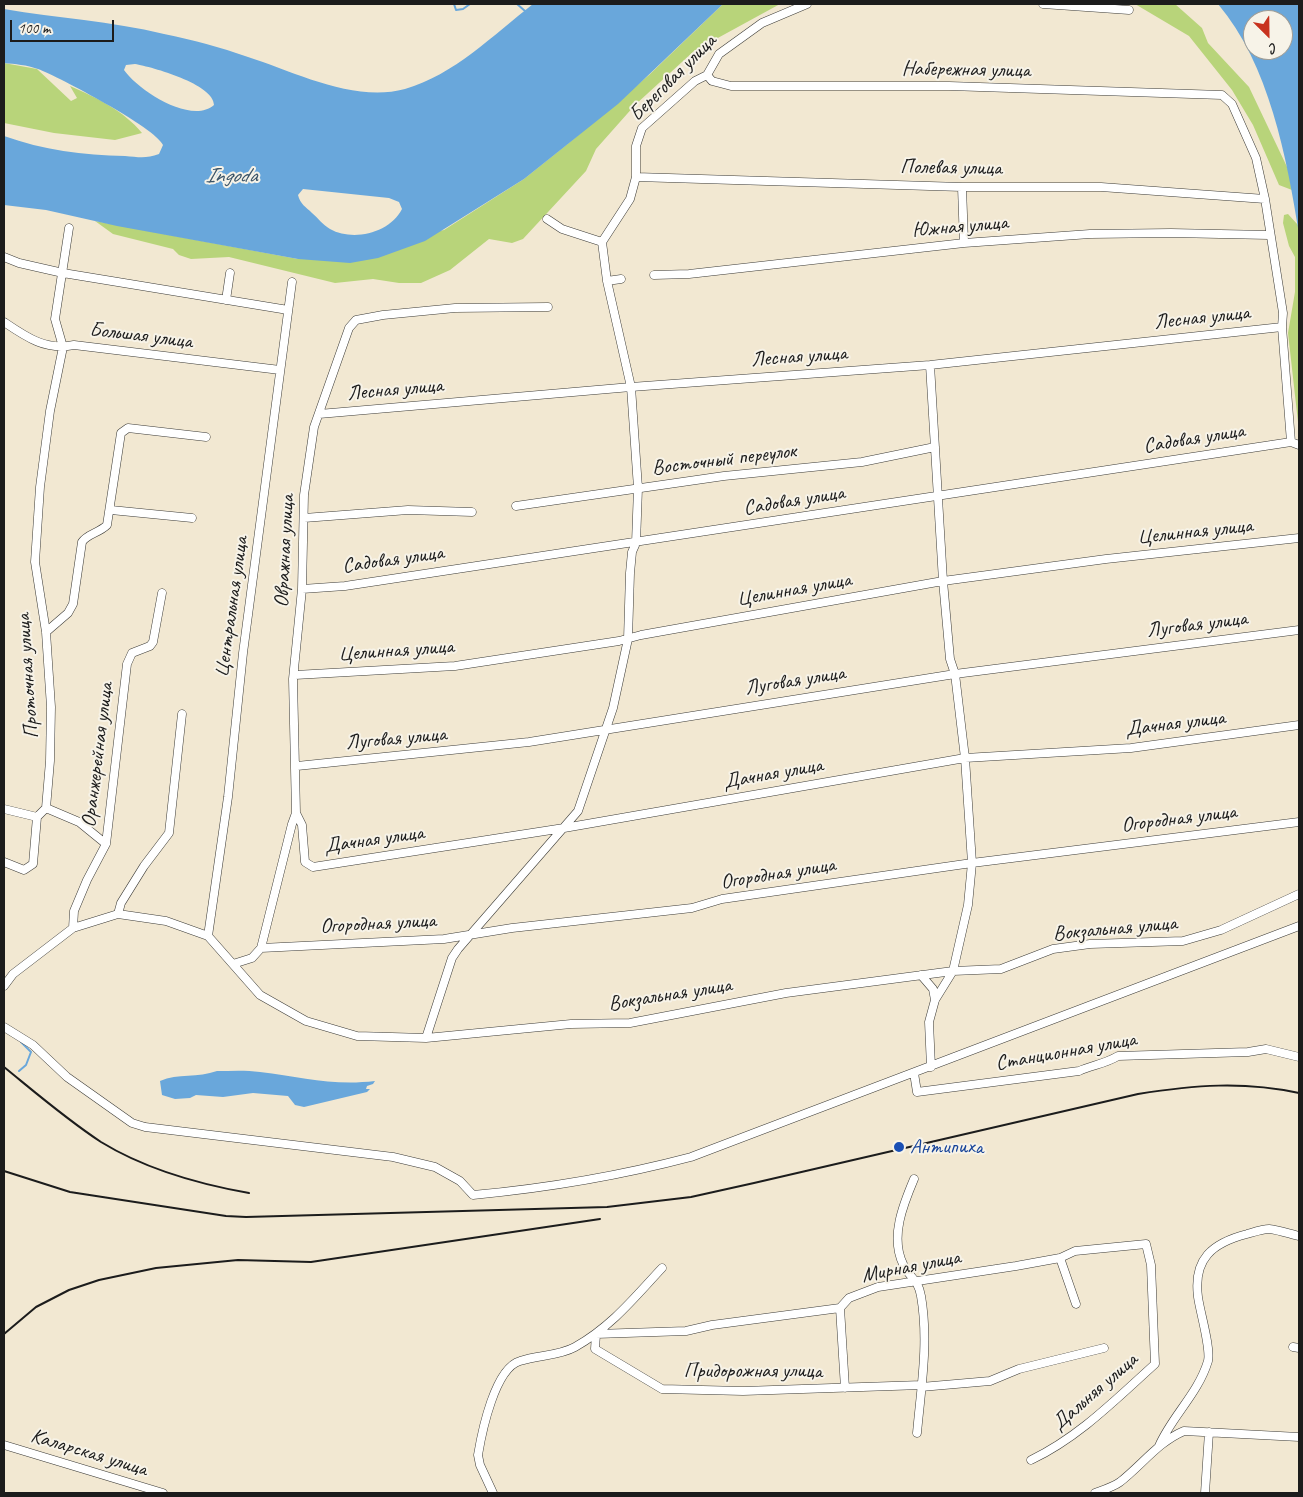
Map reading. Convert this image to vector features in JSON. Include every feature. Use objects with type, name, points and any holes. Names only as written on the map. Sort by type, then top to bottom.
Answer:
[{"type":"street","name":"Береговая улица","points":[[602,242],[630,199],[636,177],[636,146],[642,128],[695,81],[707,75],[719,54],[762,24],[807,4]]},
{"type":"street","points":[[1043,4],[1129,10]]},
{"type":"street","name":"Набережная улица","points":[[707,75],[712,81],[731,86],[949,86],[1222,96],[1227,98],[1232,104],[1256,158],[1265,199]]},
{"type":"street","name":"Полевая улица","points":[[636,177],[962,187],[1102,187],[1265,199]]},
{"type":"street","points":[[962,187],[964,243]]},
{"type":"street","points":[[1265,199],[1269,235],[1283,313],[1282,327],[1291,442],[1299,445]]},
{"type":"street","points":[[426,1038],[452,958],[578,811],[613,708],[628,639],[630,573],[632,552],[636,543],[638,488],[631,387],[607,281],[602,242],[562,229],[547,219]]},
{"type":"street","name":"Проточная улица","points":[[46,808],[50,761],[51,707],[46,632],[35,562],[40,487],[50,411],[63,347],[55,319],[69,228]]},
{"type":"street","name":"Южная улица","points":[[654,275],[689,274],[964,243],[1090,234],[1269,235]]},
{"type":"street","points":[[4,257],[19,264],[63,273],[288,310]]},
{"type":"street","points":[[226,300],[230,273]]},
{"type":"street","points":[[607,281],[621,279]]},
{"type":"street","name":"Центральная улица","points":[[208,936],[228,797],[243,653],[292,282]]},
{"type":"street","name":"Овражная улица","points":[[261,948],[296,813],[297,766],[294,675],[302,589],[304,495],[314,426],[349,328],[356,320],[383,315],[454,308],[548,306]]},
{"type":"street","name":"Большая улица","points":[[4,322],[31,340],[46,346],[63,347],[74,345],[280,370]]},
{"type":"street","name":"Лесная улица","points":[[318,414],[631,387],[930,365],[1282,327]]},
{"type":"street","points":[[930,365],[943,581],[950,659],[955,674],[966,758],[972,863],[968,905],[953,971],[936,1000],[929,1027],[931,1067]]},
{"type":"street","points":[[46,632],[68,613],[73,604],[82,542],[85,538],[107,526],[111,510],[119,439],[124,429],[206,438]]},
{"type":"street","name":"Садовая улица","points":[[302,589],[346,586],[636,543],[1291,442]]},
{"type":"street","name":"Восточный переулок","points":[[516,506],[638,488],[862,462],[935,447]]},
{"type":"street","points":[[111,510],[192,518]]},
{"type":"street","points":[[304,518],[408,510],[472,512]]},
{"type":"street","name":"Целинная улица","points":[[294,675],[455,666],[628,639],[943,581],[1106,559],[1299,538]]},
{"type":"street","name":"Оранжерейная улица","points":[[73,928],[74,911],[87,880],[106,844],[127,664],[132,653],[150,646],[153,642],[162,593]]},
{"type":"street","name":"Луговая улица","points":[[297,766],[529,742],[606,728],[955,674],[1299,630]]},
{"type":"street","points":[[118,914],[121,903],[144,866],[169,833],[182,714]]},
{"type":"street","name":"Дачная улица","points":[[296,813],[302,825],[305,862],[313,866],[564,828],[966,758],[1131,748],[1299,725]]},
{"type":"street","points":[[4,862],[24,870],[33,864],[37,817],[46,808],[79,822],[106,844]]},
{"type":"street","points":[[4,809],[37,817]]},
{"type":"street","name":"Огородная улица","points":[[261,948],[444,939],[512,928],[692,908],[722,899],[972,863],[1299,822]]},
{"type":"street","name":"Вокзальная улица","points":[[73,928],[118,914],[166,921],[208,936],[260,995],[306,1021],[357,1036],[426,1038],[572,1024],[630,1023],[786,993],[953,971],[1001,969],[1053,949],[1090,944],[1183,941],[1221,930],[1299,894]]},
{"type":"street","points":[[4,1027],[33,1045],[67,1077],[132,1123],[145,1127],[393,1157],[435,1167],[460,1181],[473,1195],[563,1185],[631,1173],[691,1157],[914,1074],[1299,926]]},
{"type":"street","points":[[4,986],[13,974],[73,928]]},
{"type":"street","points":[[233,964],[252,958],[261,948]]},
{"type":"street","points":[[921,975],[933,989],[936,1000]]},
{"type":"street","name":"Станционная улица","points":[[914,1074],[917,1092],[1079,1071],[1091,1065],[1103,1064],[1118,1056],[1248,1052],[1266,1049],[1299,1057]]},
{"type":"street","points":[[914,1179],[902,1206],[898,1235],[903,1264],[917,1281],[921,1297],[925,1352],[917,1433]]},
{"type":"street","points":[[1159,1446],[1166,1429],[1194,1393],[1208,1359],[1198,1296],[1198,1271],[1206,1254],[1220,1243],[1268,1229],[1299,1236]]},
{"type":"street","name":"Мирная улица","points":[[596,1334],[686,1331],[712,1325],[840,1308],[849,1298],[878,1287],[1060,1258],[1075,1252],[1146,1244]]},
{"type":"street","name":"Дальняя улица","points":[[1031,1460],[1056,1448],[1083,1429],[1154,1364],[1151,1265],[1146,1244]]},
{"type":"street","points":[[1060,1258],[1076,1304]]},
{"type":"street","points":[[493,1493],[480,1465],[478,1455],[497,1386],[506,1369],[519,1361],[573,1348],[607,1327],[662,1268]]},
{"type":"street","points":[[840,1308],[845,1388]]},
{"type":"street","name":"Придорожная улица","points":[[596,1334],[595,1349],[662,1389],[743,1391],[921,1386],[990,1380],[1019,1369],[1104,1348]]},
{"type":"street","points":[[1095,1493],[1119,1483],[1171,1436],[1184,1431],[1299,1437]]},
{"type":"street","points":[[1205,1493],[1209,1432]]},
{"type":"street","name":"Каларская улица","points":[[4,1445],[164,1493]]},
{"type":"green space","points":[[723,4],[780,4],[694,51],[635,105],[596,149],[586,171],[523,239],[512,243],[489,239],[450,270],[421,283],[399,283],[373,279],[335,283],[229,257],[191,259],[179,255],[173,249],[113,234],[95,221],[298,259],[444,230],[524,179],[570,142],[649,75]]},
{"type":"green space","points":[[1135,4],[1175,4],[1202,28],[1208,43],[1249,87],[1288,169],[1292,190],[1279,185],[1253,125],[1232,90],[1189,36]]},
{"type":"green space","points":[[4,63],[37,69],[71,101],[77,98],[70,86],[90,95],[118,111],[142,133],[115,140],[54,133],[4,123]]},
{"type":"green space","points":[[1288,214],[1298,225],[1299,234],[1299,431],[1288,333],[1295,292],[1295,257],[1289,246],[1283,223],[1284,215]]},
{"type":"water","name":"Ingoda","points":[[533,4],[723,4],[618,104],[524,179],[425,241],[378,258],[350,263],[298,259],[117,226],[46,210],[4,205],[4,136],[33,145],[63,151],[138,157],[150,157],[159,154],[163,145],[156,137],[126,116],[65,82],[34,68],[4,63],[4,9],[144,30],[238,53],[325,84],[366,92],[386,92],[405,89],[423,83],[440,74],[472,53]],"holes":[[[135,64],[167,73],[193,84],[204,90],[211,97],[214,105],[204,110],[192,111],[166,102],[141,87],[124,70],[126,65]],[[303,189],[389,198],[399,202],[402,209],[389,224],[370,233],[360,235],[339,233],[325,226],[302,203],[298,195]]]},
{"type":"water","points":[[1218,4],[1299,4],[1299,234],[1282,144],[1263,83],[1252,60],[1293,60],[1293,10],[1243,10],[1243,42],[1236,28]]},
{"type":"water","points":[[217,1071],[255,1071],[331,1082],[375,1081],[367,1086],[366,1089],[370,1089],[367,1092],[304,1107],[295,1105],[288,1096],[253,1093],[223,1097],[196,1095],[190,1098],[175,1099],[162,1095],[160,1081],[174,1077]]},
{"type":"waterway","points":[[454,4],[456,10],[463,9],[470,4]]},
{"type":"waterway","points":[[517,4],[525,11]]},
{"type":"waterway","points":[[19,1071],[26,1065],[31,1052],[21,1042]]},
{"type":"railway","points":[[4,1067],[51,1106],[118,1152],[154,1168],[191,1180],[249,1193]]},
{"type":"railway","points":[[4,1171],[70,1192],[226,1216],[607,1207],[691,1197],[1138,1094],[1179,1088],[1218,1086],[1258,1087],[1299,1093]]},
{"type":"railway","points":[[4,1334],[36,1307],[69,1290],[99,1280],[156,1268],[238,1260],[311,1262],[600,1219]]},
{"type":"place","name":"Антипиха","points":[[899,1147]]}]
